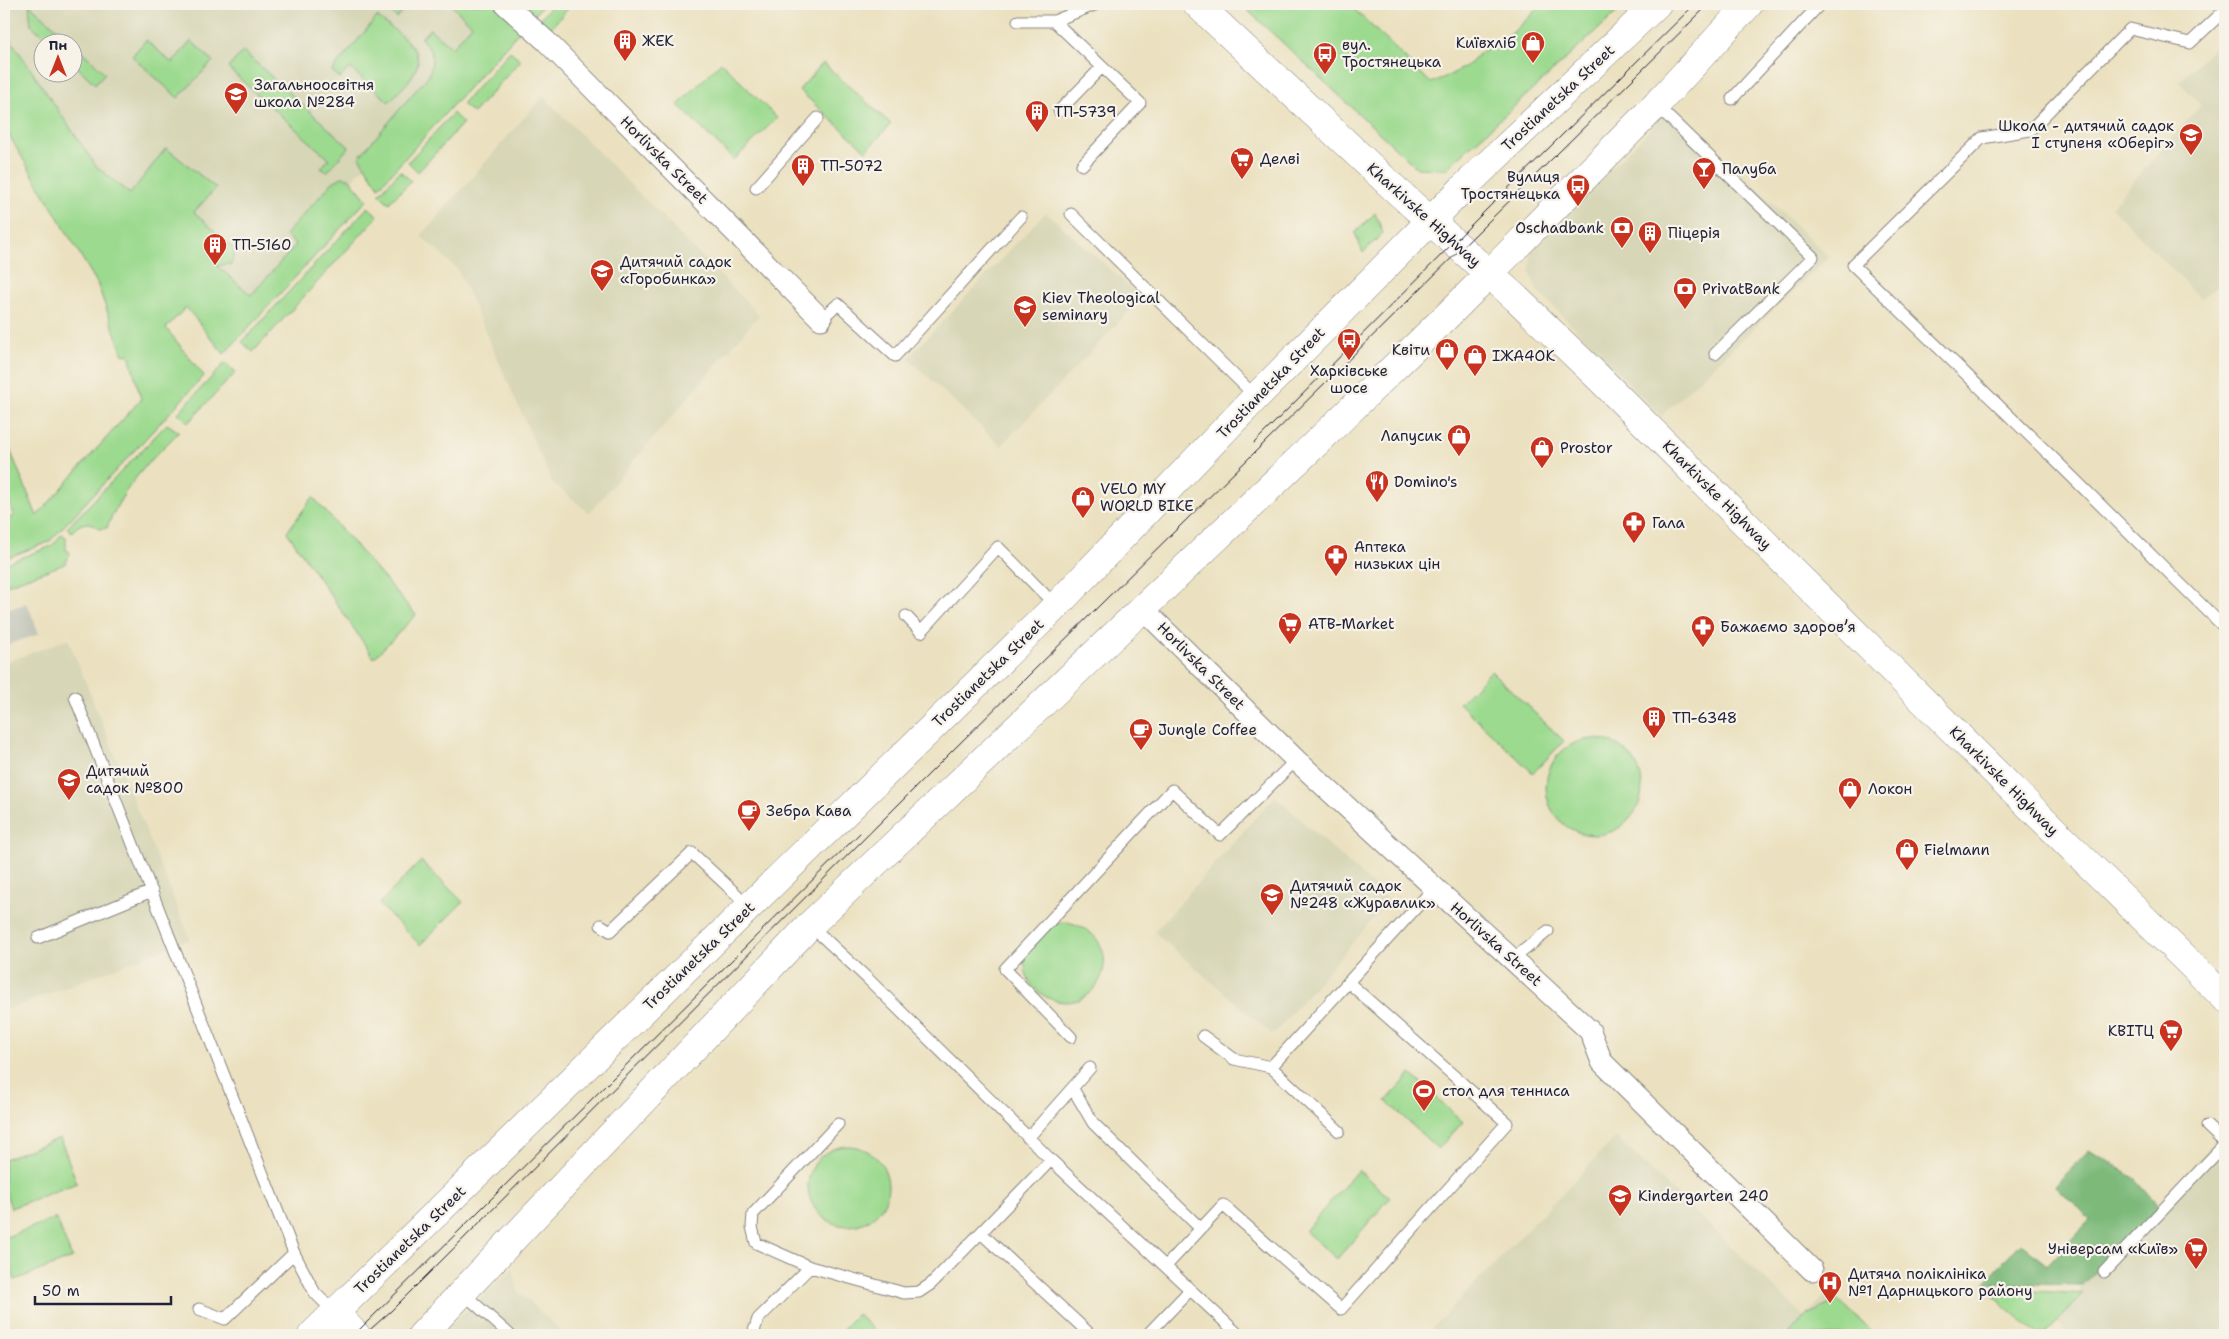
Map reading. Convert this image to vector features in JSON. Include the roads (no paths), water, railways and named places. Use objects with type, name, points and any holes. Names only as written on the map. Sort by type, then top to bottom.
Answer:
[{"type":"main road","name":"Kharkivske Highway","points":[[1197,4],[1430,221],[1489,273],[1597,376],[2225,998]]},
{"type":"main road","name":"Trostianetska Street","points":[[312,1335],[1056,606],[1256,397],[1430,221],[1657,4]]},
{"type":"main road","points":[[422,1335],[810,925],[1333,427],[1656,105],[1749,4]]},
{"type":"main road","points":[[335,1313],[356,1335]]},
{"type":"street","name":"Horlivska Street","points":[[505,4],[546,41],[821,319]]},
{"type":"street","name":"Horlivska Street","points":[[1142,608],[1296,760],[1590,1031],[1602,1062],[1812,1270]]},
{"type":"lane","points":[[1018,21],[1054,21],[1097,4]]},
{"type":"lane","points":[[1732,99],[1820,4]]},
{"type":"lane","points":[[2225,10],[2190,43],[2130,29],[2030,130],[1982,138],[1853,265],[2055,460],[2225,628]]},
{"type":"lane","points":[[1054,21],[1101,68],[1140,103],[1082,166]]},
{"type":"lane","points":[[1059,111],[1101,68]]},
{"type":"lane","points":[[1656,105],[1813,257],[1715,354]]},
{"type":"lane","points":[[756,188],[818,118]]},
{"type":"lane","points":[[1072,214],[1256,397]]},
{"type":"lane","points":[[821,319],[838,304],[895,356],[1021,217]]},
{"type":"lane","points":[[906,616],[921,632],[998,547],[1056,606]]},
{"type":"lane","points":[[75,697],[294,1252],[315,1293],[335,1313]]},
{"type":"lane","points":[[1071,1037],[1005,969],[1172,790],[1220,835],[1296,760]]},
{"type":"lane","points":[[601,925],[610,931],[692,853],[749,906]]},
{"type":"lane","points":[[1271,1067],[1434,888]]},
{"type":"lane","points":[[38,938],[152,891]]},
{"type":"lane","points":[[810,925],[867,978],[1051,1160],[1239,1335]]},
{"type":"lane","points":[[1513,959],[1548,931]]},
{"type":"lane","points":[[1166,1266],[1223,1205],[1340,1309],[1508,1123],[1348,982]]},
{"type":"lane","points":[[1202,1036],[1234,1059],[1271,1067],[1339,1131]]},
{"type":"lane","points":[[1028,1138],[1090,1068]]},
{"type":"lane","points":[[1073,1088],[1093,1123],[1200,1228]]},
{"type":"lane","points":[[838,1124],[753,1214],[752,1227],[756,1243],[810,1267],[904,1293],[919,1292],[931,1284],[982,1234],[1051,1160]]},
{"type":"lane","points":[[2104,1272],[2225,1143],[2207,1126]]},
{"type":"lane","points":[[982,1234],[1090,1335]]},
{"type":"lane","points":[[199,1309],[225,1319],[294,1252]]},
{"type":"lane","points":[[756,1335],[754,1331],[758,1319],[810,1267]]},
{"type":"lane","points":[[1147,1335],[1190,1290]]},
{"type":"lane","points":[[463,1293],[510,1335]]},
{"type":"tram line","points":[[1254,443],[1695,4]]},
{"type":"tram line","points":[[364,1335],[391,1311],[950,753],[1709,4]]},
{"type":"tram line","points":[[354,1335],[860,833]]},
{"type":"place","name":"ЖЕК","points":[[625,62]]},
{"type":"place","name":"Київхліб","points":[[1533,64]]},
{"type":"place","name":"вул. Тростянецька","points":[[1325,75]]},
{"type":"place","name":"Загальноосвітня школа №284","points":[[236,115]]},
{"type":"place","name":"ТП-5739","points":[[1037,133]]},
{"type":"place","name":"Школа - дитячий садок І ступеня «Оберіг»","points":[[2191,156]]},
{"type":"place","name":"Делві","points":[[1242,180]]},
{"type":"place","name":"ТП-5072","points":[[803,187]]},
{"type":"place","name":"Палуба","points":[[1704,190]]},
{"type":"place","name":"Вулиця Тростянецька","points":[[1578,207]]},
{"type":"place","name":"Oschadbank","points":[[1622,249]]},
{"type":"place","name":"Піцерія","points":[[1650,254]]},
{"type":"place","name":"ТП-5160","points":[[215,266]]},
{"type":"place","name":"Дитячий садок «Горобинка»","points":[[602,292]]},
{"type":"place","name":"PrivatBank","points":[[1685,310]]},
{"type":"place","name":"Kiev Theological seminary","points":[[1025,328]]},
{"type":"place","name":"Харківське шосе","points":[[1349,361]]},
{"type":"place","name":"Квіти","points":[[1447,371]]},
{"type":"place","name":"IЖА4ОК","points":[[1475,377]]},
{"type":"place","name":"Лапусик","points":[[1459,457]]},
{"type":"place","name":"Prostor","points":[[1542,469]]},
{"type":"place","name":"Domino's","points":[[1377,503]]},
{"type":"place","name":"VELO MY WORLD BIKE","points":[[1083,519]]},
{"type":"place","name":"Гала","points":[[1634,544]]},
{"type":"place","name":"Аптека низьких цін","points":[[1336,577]]},
{"type":"place","name":"ATB-Market","points":[[1290,645]]},
{"type":"place","name":"Бажаємо здоровʼя","points":[[1703,648]]},
{"type":"place","name":"ТП-6348","points":[[1654,739]]},
{"type":"place","name":"Jungle Coffee","points":[[1141,751]]},
{"type":"place","name":"Дитячий садок №800","points":[[69,801]]},
{"type":"place","name":"Локон","points":[[1850,810]]},
{"type":"place","name":"Зебра Кава","points":[[749,832]]},
{"type":"place","name":"Fielmann","points":[[1907,871]]},
{"type":"place","name":"Дитячий садок №248 «Журавлик»","points":[[1272,916]]},
{"type":"place","name":"КВІТЦ","points":[[2171,1052]]},
{"type":"place","name":"стол для тенниса","points":[[1424,1112]]},
{"type":"place","name":"Kindergarten 240","points":[[1620,1217]]},
{"type":"place","name":"Універсам «Київ»","points":[[2196,1270]]},
{"type":"place","name":"Дитяча поліклініка №1 Дарницького району","points":[[1830,1304]]}]
